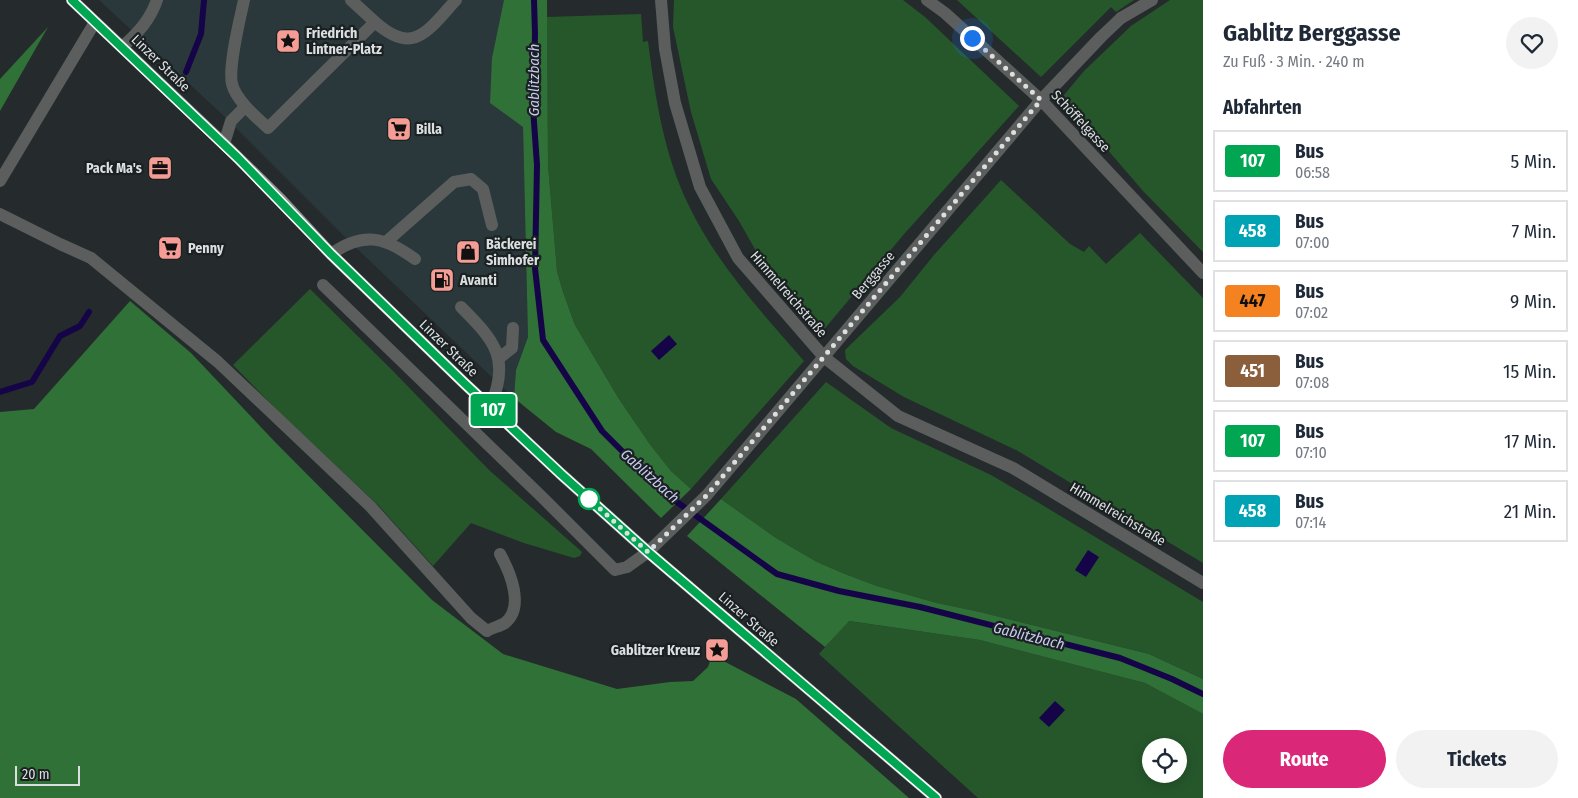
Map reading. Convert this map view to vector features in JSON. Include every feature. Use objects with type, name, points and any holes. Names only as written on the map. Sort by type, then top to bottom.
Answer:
[{"type":"main road","name":"Linzer Straße","points":[[72,0],[224,144],[281,200],[331,254],[561,474],[648,552],[936,798]]},
{"type":"street","points":[[122,47],[146,25],[153,13],[157,0]]},
{"type":"street","points":[[244,0],[236,35],[232,84],[245,107],[268,128],[375,22]]},
{"type":"street","points":[[351,0],[388,34],[400,38],[415,38],[427,32],[456,0]]},
{"type":"street","name":"Himmelreichstraße","points":[[661,0],[665,48],[675,103],[700,187],[738,258],[824,357],[898,416],[1013,468],[1203,583]]},
{"type":"street","name":"Schöffelgasse","points":[[927,0],[945,13],[1041,100],[1203,273]]},
{"type":"street","name":"Berggasse","points":[[323,285],[615,570],[627,567],[648,552],[707,495],[1041,100],[1121,18],[1152,0]]},
{"type":"street","points":[[0,181],[95,22]]},
{"type":"street","points":[[224,144],[231,121],[245,107]]},
{"type":"street","points":[[386,242],[454,182],[471,178],[484,189],[492,225]]},
{"type":"street","points":[[0,214],[91,258],[218,362],[370,506],[471,618],[487,631],[506,622],[514,607],[514,587],[510,573],[500,554]]},
{"type":"street","points":[[331,254],[345,244],[362,239],[386,242],[399,247],[415,259]]},
{"type":"street","points":[[461,307],[483,329],[497,351],[500,373],[497,392],[490,407]]},
{"type":"street","points":[[498,359],[512,348],[513,328]]},
{"type":"shaded area","points":[[99,0],[504,0],[523,127],[528,337],[516,370],[514,398],[350,242],[224,116]]},
{"type":"shaded area","points":[[669,335],[677,344],[659,360],[651,351]]},
{"type":"shaded area","points":[[1088,550],[1099,557],[1086,577],[1075,570]]},
{"type":"shaded area","points":[[1055,701],[1065,710],[1049,727],[1039,718]]},
{"type":"green space","points":[[504,0],[547,0],[548,165],[557,271],[575,325],[619,399],[671,471],[691,489],[661,518],[591,449],[556,432],[514,398],[516,370],[528,337],[523,127],[490,103],[492,58]]},
{"type":"green space","points":[[674,0],[903,0],[925,17],[1019,106],[905,233],[821,333],[769,274],[739,221],[711,179],[691,112],[673,27]]},
{"type":"green space","points":[[957,0],[1134,0],[1116,12],[1111,7],[1041,77]]},
{"type":"green space","points":[[1170,0],[1203,0],[1203,252],[1144,192],[1106,148],[1059,101],[1084,71],[1131,26]]},
{"type":"green space","points":[[641,14],[643,42],[648,41],[657,104],[667,146],[680,187],[700,227],[727,268],[804,361],[691,489],[671,471],[619,399],[575,325],[557,271],[548,165],[547,17]]},
{"type":"green space","points":[[48,27],[0,111],[0,79]]},
{"type":"green space","points":[[1001,180],[1070,244],[1084,252],[1089,246],[1106,264],[1140,233],[1203,298],[1203,563],[1018,451],[904,397],[853,366],[846,359],[845,350],[900,297],[934,255]]},
{"type":"green space","points":[[310,289],[489,470],[582,552],[580,556],[574,558],[524,543],[471,523],[433,566],[378,505],[280,413],[233,365]]},
{"type":"green space","points":[[130,301],[191,353],[275,442],[432,600],[503,654],[617,689],[693,681],[708,667],[712,655],[796,699],[909,798],[0,798],[0,412],[34,409]]},
{"type":"green space","points":[[826,382],[891,428],[991,475],[1203,602],[1203,679],[1149,654],[937,603],[877,586],[817,562],[776,538],[721,499]]},
{"type":"green space","points":[[721,499],[776,538],[817,562],[877,586],[937,603],[1149,654],[1203,679],[1203,714],[1145,683],[980,640],[849,621],[825,647],[687,536]]},
{"type":"green space","points":[[848,621],[980,640],[1145,683],[1203,714],[1203,798],[978,798],[819,654]]},
{"type":"waterway","points":[[186,72],[201,34],[204,0]]},
{"type":"waterway","name":"Gablitzbach","points":[[534,0],[533,108],[537,165],[535,268],[543,340],[602,431],[663,492],[777,574],[839,591],[920,607],[1120,658],[1203,694]]},
{"type":"waterway","points":[[0,392],[32,382],[60,336],[80,326],[89,312]]},
{"type":"bus line","name":"107","points":[[72,0],[281,200],[331,254],[463,382],[561,474],[648,552],[936,798]]},
{"type":"place","name":"Friedrich Lintner-Platz","points":[[288,41]]},
{"type":"place","name":"Billa","points":[[399,129]]},
{"type":"place","name":"Pack Ma's","points":[[160,168]]},
{"type":"place","name":"Penny","points":[[170,248]]},
{"type":"place","name":"Bäckerei Simhofer","points":[[468,252]]},
{"type":"place","name":"Avanti","points":[[442,280]]},
{"type":"place","name":"Gablitzer Kreuz","points":[[717,650]]},
{"type":"route","points":[[589,499],[648,552],[707,495],[1041,100],[972,38]]}]
